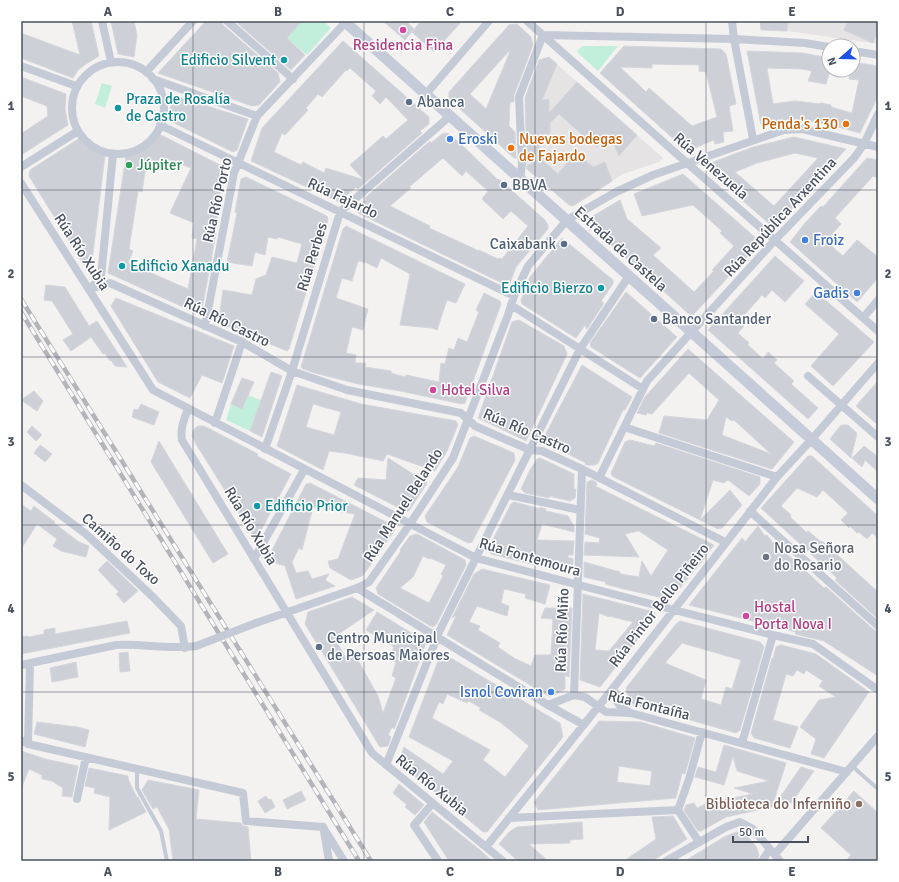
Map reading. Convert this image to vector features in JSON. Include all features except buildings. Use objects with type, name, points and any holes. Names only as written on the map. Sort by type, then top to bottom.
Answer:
[{"type":"main road","name":"Estrada de Castela","points":[[345,22],[878,499]]},
{"type":"street","points":[[102,21],[111,62]]},
{"type":"street","points":[[146,72],[193,21]]},
{"type":"street","points":[[227,21],[293,79]]},
{"type":"street","points":[[426,94],[489,21]]},
{"type":"street","name":"Rúa Venezuela","points":[[527,21],[878,331]]},
{"type":"street","points":[[732,21],[734,40],[753,139]]},
{"type":"street","name":"Rúa Río Porto","points":[[206,326],[233,177],[257,116],[345,22]]},
{"type":"street","points":[[520,178],[522,165],[519,97],[543,35],[734,40],[805,43],[821,46]]},
{"type":"street","points":[[861,52],[878,55]]},
{"type":"street","points":[[111,62],[131,63],[146,72],[153,79],[162,96],[164,106],[160,125],[154,135],[146,144],[136,150],[124,153],[112,154],[99,150],[87,142],[78,131],[72,116],[72,101],[76,86],[83,77],[100,65],[111,62]]},
{"type":"street","points":[[21,66],[76,86]]},
{"type":"street","points":[[153,79],[257,116]]},
{"type":"street","name":"Rúa República Arxentina","points":[[599,478],[647,381],[775,240],[854,158],[864,144],[878,114]]},
{"type":"street","name":"Rúa Perbes","points":[[265,449],[292,371],[340,212],[450,116]]},
{"type":"street","name":"Rúa Fajardo","points":[[160,125],[514,296]]},
{"type":"street","name":"Rúa Manuel Belando","points":[[21,665],[116,645],[130,644],[185,648],[196,646],[369,582],[410,524],[453,458],[512,305],[514,296],[528,266],[567,220],[616,192],[653,174],[753,139],[784,130],[802,129],[878,147]]},
{"type":"street","points":[[21,167],[78,131]]},
{"type":"street","points":[[90,290],[101,277],[112,154]]},
{"type":"street","name":"Rúa Río Xubia","points":[[21,183],[152,390],[188,409],[181,432],[182,440],[372,753],[502,861]]},
{"type":"street","points":[[386,765],[436,637],[580,349],[629,276]]},
{"type":"street","name":"Rúa Río Castro","points":[[90,290],[110,283],[242,342],[292,371],[347,390],[461,413],[475,426],[530,450],[542,451],[582,469],[725,542]]},
{"type":"street","points":[[863,318],[878,300]]},
{"type":"street","points":[[512,305],[643,388]]},
{"type":"street","points":[[215,423],[242,342]]},
{"type":"street","name":"Rúa Pintor Bello Piñeiro","points":[[486,847],[614,687],[725,542],[777,477],[878,363]]},
{"type":"street","points":[[808,376],[878,437]]},
{"type":"street","name":"Rúa Fontemoura","points":[[188,409],[476,558],[674,610],[813,644],[878,690]]},
{"type":"street","points":[[624,427],[777,477]]},
{"type":"street","name":"Rúa Río Miño","points":[[574,695],[582,469]]},
{"type":"street","points":[[254,559],[304,470]]},
{"type":"street","name":"Camiño do Toxo","points":[[21,485],[86,534],[152,596],[181,626],[185,648]]},
{"type":"street","points":[[508,495],[580,510]]},
{"type":"street","points":[[750,511],[878,626]]},
{"type":"street","points":[[356,588],[548,705],[584,725]]},
{"type":"street","points":[[742,743],[773,635]]},
{"type":"street","points":[[30,663],[25,742],[243,793],[246,821],[323,827]]},
{"type":"street","points":[[614,687],[615,700],[620,706],[630,713]]},
{"type":"street","points":[[548,705],[574,695]]},
{"type":"street","name":"Rúa Fontaíña","points":[[574,695],[585,697],[606,712],[630,713],[742,743],[849,769]]},
{"type":"street","points":[[678,810],[689,779],[702,732]]},
{"type":"street","points":[[762,861],[775,855],[878,736]]},
{"type":"street","points":[[77,799],[86,757]]},
{"type":"street","points":[[433,803],[414,825],[438,861]]},
{"type":"street","points":[[509,818],[678,810]]},
{"type":"street","points":[[678,810],[699,842]]},
{"type":"street","points":[[666,861],[726,827],[740,822],[753,829],[775,855]]},
{"type":"street","points":[[323,827],[329,861]]},
{"type":"street","points":[[323,827],[344,861]]},
{"type":"lane","points":[[137,769],[137,788],[161,831],[167,861]]},
{"type":"lane","points":[[849,769],[878,789]]},
{"type":"shaded area","points":[[788,21],[878,21],[878,44],[861,42],[861,38],[836,38],[787,31]]},
{"type":"shaded area","points":[[549,57],[663,158],[659,162],[623,174],[573,206],[569,205],[526,168],[525,101],[543,59]]},
{"type":"green space","points":[[302,21],[323,21],[331,28],[307,55],[287,38]]},
{"type":"green space","points":[[583,46],[618,46],[598,71],[577,52]]},
{"type":"green space","points":[[102,83],[112,86],[105,108],[95,104]]},
{"type":"green space","points":[[247,395],[261,400],[250,431],[226,420],[231,404],[242,409]]},
{"type":"railway","points":[[21,299],[371,861]]},
{"type":"railway","points":[[21,312],[359,861]]},
{"type":"place","name":"Residencia Fina","points":[[403,30]]},
{"type":"place","name":"Edificio Silvent","points":[[284,60]]},
{"type":"place","name":"Abanca","points":[[409,102]]},
{"type":"place","name":"Praza de Rosalía de Castro","points":[[118,108]]},
{"type":"place","name":"Penda's 130","points":[[846,124]]},
{"type":"place","name":"Eroski","points":[[450,139]]},
{"type":"place","name":"Nuevas bodegas de Fajardo","points":[[511,148]]},
{"type":"place","name":"Júpiter","points":[[129,165]]},
{"type":"place","name":"BBVA","points":[[504,185]]},
{"type":"place","name":"Froiz","points":[[805,240]]},
{"type":"place","name":"Caixabank","points":[[564,244]]},
{"type":"place","name":"Edificio Xanadu","points":[[122,266]]},
{"type":"place","name":"Edificio Bierzo","points":[[601,288]]},
{"type":"place","name":"Gadis","points":[[857,293]]},
{"type":"place","name":"Banco Santander","points":[[654,319]]},
{"type":"place","name":"Hotel Silva","points":[[433,390]]},
{"type":"place","name":"Edificio Prior","points":[[257,506]]},
{"type":"place","name":"Nosa Señora do Rosario","points":[[766,557]]},
{"type":"place","name":"Hostal Porta Nova I","points":[[746,616]]},
{"type":"place","name":"Centro Municipal de Persoas Maiores","points":[[319,647]]},
{"type":"place","name":"Isnol Coviran","points":[[551,692]]},
{"type":"place","name":"Biblioteca do Inferniño","points":[[859,804]]}]
